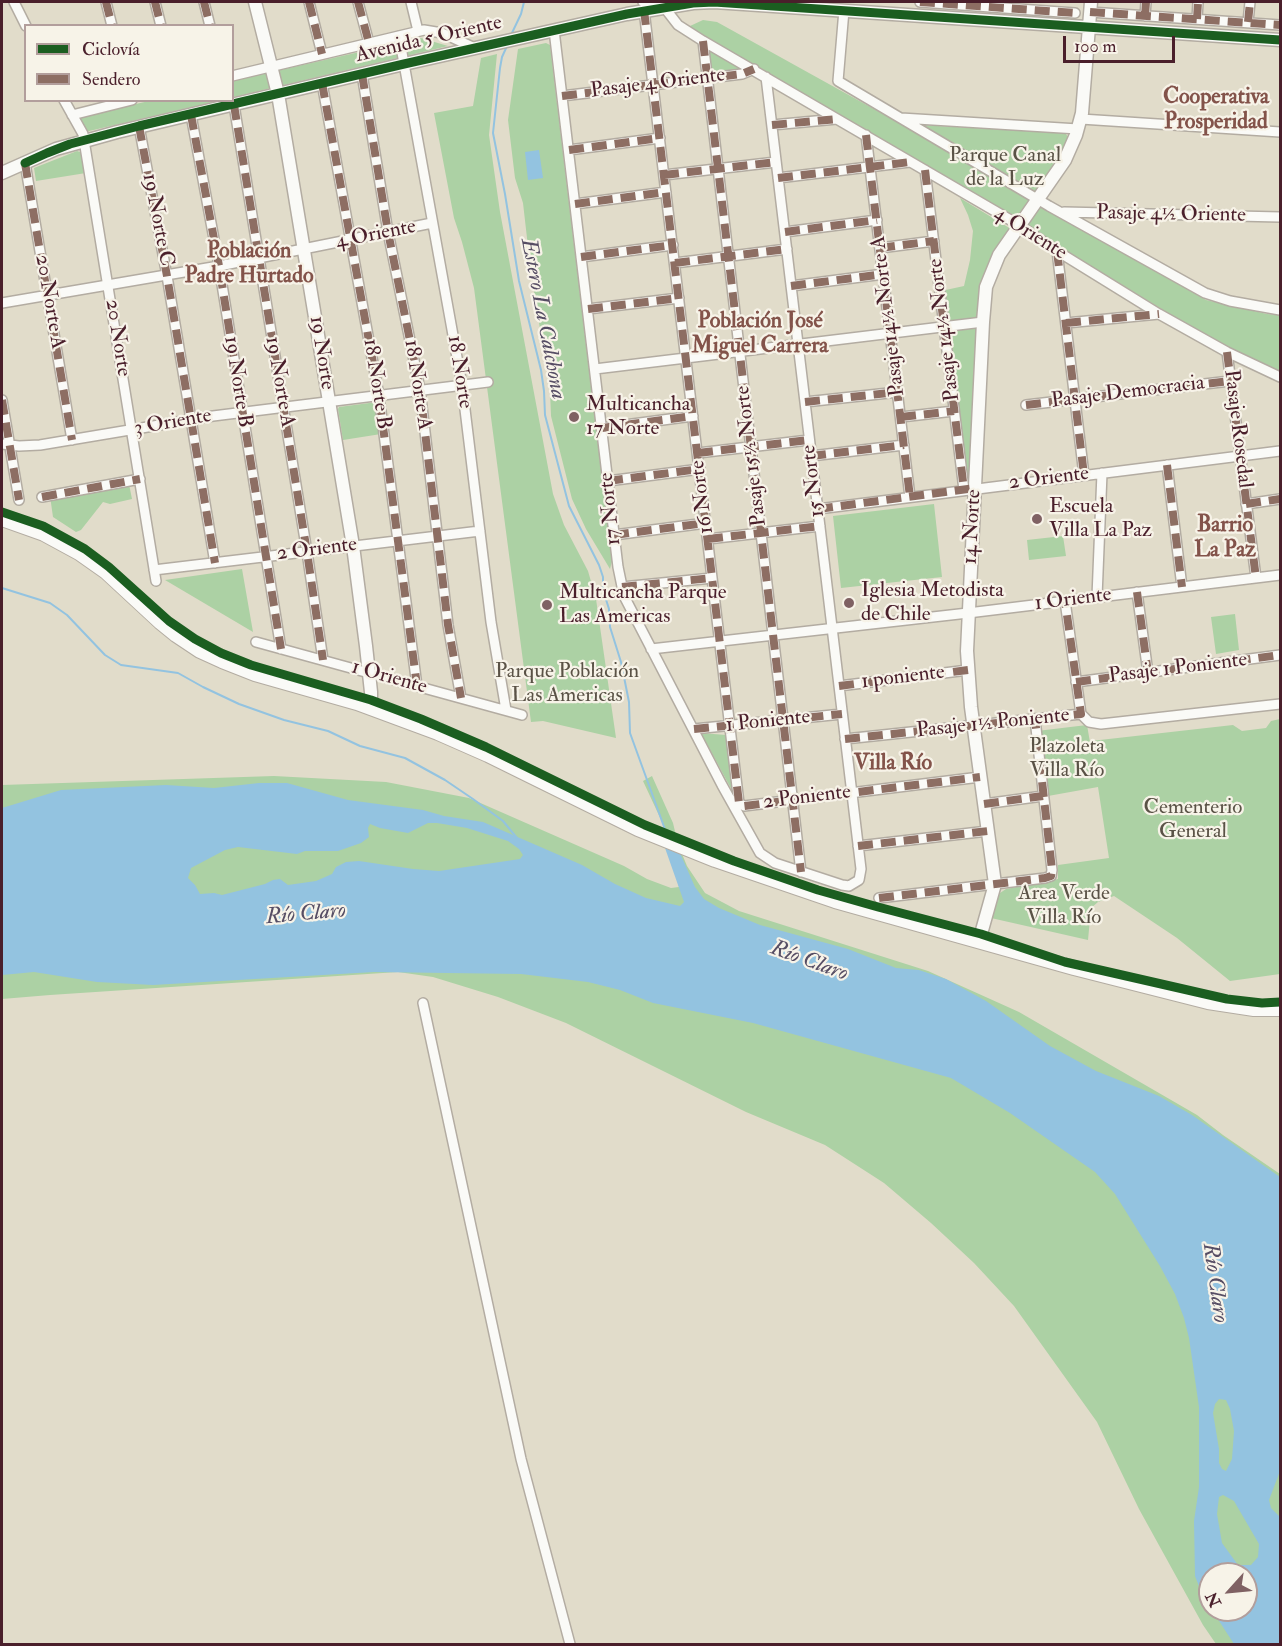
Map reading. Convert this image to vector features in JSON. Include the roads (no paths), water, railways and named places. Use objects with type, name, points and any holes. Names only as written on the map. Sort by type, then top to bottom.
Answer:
[{"type":"main road","points":[[2,519],[44,534],[80,553],[106,572],[168,628],[211,656],[255,674],[371,708],[465,745],[638,828],[737,869],[824,898],[1074,968],[1192,998],[1239,1007],[1281,1009]]},
{"type":"street","points":[[14,2],[25,24]]},
{"type":"street","points":[[106,2],[112,24]]},
{"type":"street","points":[[156,2],[161,24]]},
{"type":"street","points":[[204,2],[210,24]]},
{"type":"street","name":"19 Norte","points":[[255,2],[278,94],[353,546],[369,672],[371,708]]},
{"type":"street","points":[[309,2],[322,54]]},
{"type":"street","points":[[358,2],[369,43]]},
{"type":"street","points":[[411,2],[418,31]]},
{"type":"street","name":"Avenida 5 Oriente","points":[[2,173],[56,149],[84,140],[652,6],[701,2],[1281,40]]},
{"type":"street","points":[[920,2],[1034,6],[1075,13]]},
{"type":"street","points":[[1145,16],[1146,2]]},
{"type":"street","points":[[1197,19],[1198,2]]},
{"type":"street","points":[[1248,22],[1250,2]]},
{"type":"street","name":"4 Oriente","points":[[652,6],[703,41],[1019,225],[1159,314],[1227,352],[1281,376]]},
{"type":"street","name":"16 Norte","points":[[652,6],[653,85],[738,801],[741,805]]},
{"type":"street","points":[[1090,7],[1145,16],[1281,25]]},
{"type":"street","name":"14 Norte","points":[[979,941],[995,884],[973,725],[968,670],[969,489],[986,287],[999,255],[1065,160],[1080,124],[1090,7]]},
{"type":"street","points":[[844,10],[838,81],[1060,212],[1206,293],[1230,302],[1278,310]]},
{"type":"street","name":"Avenida 5 Oriente","points":[[234,75],[418,31],[429,30],[442,33],[475,48]]},
{"type":"street","name":"17 Norte","points":[[554,30],[614,535],[622,587],[628,604],[760,854],[770,861],[846,886],[856,883]]},
{"type":"street","name":"18 Norte","points":[[399,36],[462,385],[491,622],[506,710]]},
{"type":"street","name":"Pasaje 15½ Norte","points":[[703,41],[801,872]]},
{"type":"street","name":"Pasaje 4 Oriente","points":[[562,96],[742,75],[753,69]]},
{"type":"street","name":"18 Norte A","points":[[362,74],[388,232],[420,390],[448,625],[461,698]]},
{"type":"street","name":"15 Norte","points":[[766,77],[858,846],[861,873],[856,883]]},
{"type":"street","name":"18 Norte B","points":[[322,84],[379,396],[417,686]]},
{"type":"street","name":"20 Norte","points":[[65,102],[83,134],[156,581]]},
{"type":"street","points":[[72,115],[127,102]]},
{"type":"street","name":"19 Norte A","points":[[234,105],[323,660]]},
{"type":"street","name":"19 Norte B","points":[[191,115],[219,266],[281,649]]},
{"type":"street","points":[[899,118],[1281,132]]},
{"type":"street","points":[[772,125],[837,119]]},
{"type":"street","name":"19 Norte C","points":[[139,126],[167,276],[215,562]]},
{"type":"street","name":"Pasaje 14½ Norte A","points":[[866,135],[910,497]]},
{"type":"street","points":[[569,150],[660,138]]},
{"type":"street","points":[[664,175],[776,162]]},
{"type":"street","points":[[778,178],[910,162]]},
{"type":"street","name":"20 Norte A","points":[[25,163],[72,440]]},
{"type":"street","name":"Pasaje 14½ Norte","points":[[925,170],[954,411],[969,489]]},
{"type":"street","points":[[575,204],[666,192]]},
{"type":"street","name":"Pasaje 4½ Oriente","points":[[1060,212],[1281,218]]},
{"type":"street","points":[[785,232],[877,220]]},
{"type":"street","name":"4 Oriente","points":[[2,303],[167,276],[432,224]]},
{"type":"street","points":[[880,248],[934,241]]},
{"type":"street","points":[[581,256],[673,245]]},
{"type":"street","points":[[675,263],[787,249]]},
{"type":"street","points":[[1057,251],[1084,475]]},
{"type":"street","points":[[791,286],[884,274]]},
{"type":"street","points":[[588,309],[680,298]]},
{"type":"street","points":[[1066,323],[1159,314]]},
{"type":"street","points":[[595,369],[983,321]]},
{"type":"street","name":"Pasaje Rosedal","points":[[1227,352],[1256,578]]},
{"type":"street","name":"Pasaje Democracia","points":[[1026,405],[1230,381]]},
{"type":"street","name":"3 Oriente","points":[[5,445],[30,446],[242,412],[488,382]]},
{"type":"street","points":[[805,402],[898,392]]},
{"type":"street","points":[[2,400],[5,445],[19,500]]},
{"type":"street","points":[[901,417],[954,411]]},
{"type":"street","points":[[602,428],[693,416]]},
{"type":"street","points":[[698,453],[810,440]]},
{"type":"street","points":[[812,456],[904,445]]},
{"type":"street","name":"2 Oriente","points":[[818,509],[1281,451]]},
{"type":"street","points":[[1167,465],[1182,587]]},
{"type":"street","points":[[608,481],[700,469]]},
{"type":"street","points":[[1097,597],[1102,473]]},
{"type":"street","points":[[42,497],[140,479]]},
{"type":"street","points":[[1246,504],[1281,499]]},
{"type":"street","points":[[614,535],[706,523]]},
{"type":"street","points":[[708,539],[820,526]]},
{"type":"street","name":"2 Oriente","points":[[154,570],[480,531]]},
{"type":"street","name":"1 Oriente","points":[[651,649],[1281,575]]},
{"type":"street","points":[[622,587],[712,578]]},
{"type":"street","points":[[1137,592],[1148,673]]},
{"type":"street","points":[[1065,601],[1081,714]]},
{"type":"street","name":"1 Oriente","points":[[255,642],[522,715]]},
{"type":"street","name":"Pasaje 1 Poniente","points":[[1076,682],[1281,655]]},
{"type":"street","name":"1 poniente","points":[[839,686],[968,670]]},
{"type":"street","name":"Pasaje 1½ Poniente","points":[[845,740],[1081,714],[1089,722],[1101,724],[1281,704]]},
{"type":"street","name":"1 Poniente","points":[[694,729],[842,714]]},
{"type":"street","points":[[879,898],[1051,876],[1035,719]]},
{"type":"street","name":"2 Poniente","points":[[741,805],[980,777]]},
{"type":"street","points":[[984,804],[1043,796]]},
{"type":"street","points":[[858,846],[988,831]]},
{"type":"street","points":[[423,1003],[521,1459],[570,1644]]},
{"type":"water","points":[[539,150],[543,178],[528,180],[525,152]]},
{"type":"water","name":"Río Claro","points":[[259,783],[287,783],[348,800],[423,810],[483,822],[582,865],[646,898],[680,906],[684,902],[665,848],[680,853],[695,887],[704,899],[719,908],[760,925],[848,949],[896,968],[919,970],[946,979],[986,1001],[1050,1046],[1096,1071],[1159,1096],[1192,1115],[1280,1177],[1280,1471],[1269,1500],[1271,1508],[1280,1517],[1280,1644],[1234,1644],[1220,1622],[1258,1622],[1258,1562],[1254,1562],[1258,1557],[1259,1544],[1234,1501],[1223,1495],[1219,1497],[1217,1514],[1222,1543],[1236,1562],[1198,1562],[1198,1584],[1195,1576],[1194,1521],[1199,1487],[1199,1407],[1184,1318],[1175,1294],[1160,1266],[1115,1194],[1095,1172],[1010,1113],[951,1078],[753,1023],[653,1003],[620,990],[588,982],[521,974],[374,972],[153,985],[97,982],[34,972],[2,975],[2,808],[61,790],[166,785],[214,788]],"holes":[[[428,823],[467,828],[508,841],[523,855],[520,859],[439,871],[359,861],[346,862],[336,867],[332,874],[316,881],[288,885],[280,879],[273,880],[222,895],[200,894],[188,878],[191,868],[225,850],[238,847],[297,854],[305,851],[338,851],[361,843],[369,837],[370,824],[408,833]],[[1219,1399],[1226,1400],[1234,1431],[1232,1459],[1226,1471],[1219,1463],[1213,1413]]]},
{"type":"waterway","name":"Estero La Calchona","points":[[511,35],[524,2]]},
{"type":"waterway","name":"Estero La Calchona","points":[[507,46],[500,68],[493,133],[519,281],[541,370],[545,415],[569,506],[603,577],[603,590],[609,609],[610,627],[621,662],[629,702],[630,733],[667,835]]},
{"type":"waterway","points":[[2,588],[50,603],[67,615],[105,655],[121,665],[178,673],[239,704],[284,720],[328,731],[360,746],[405,758],[445,780],[473,799],[503,821],[517,838]]},
{"type":"place","name":"Multicancha 17 Norte","points":[[574,417]]},
{"type":"place","name":"Escuela Villa La Paz","points":[[1037,519]]},
{"type":"place","name":"Iglesia Metodista de Chile","points":[[849,603]]},
{"type":"place","name":"Multicancha Parque Las Americas","points":[[547,605]]},
{"type":"district","name":"Cooperativa Prosperidad","points":[[1216,110]]},
{"type":"district","name":"Población Padre Hurtado","points":[[249,264]]},
{"type":"district","name":"Población José Miguel Carrera","points":[[760,334]]},
{"type":"district","name":"Barrio La Paz","points":[[1225,538]]},
{"type":"district","name":"Villa Río","points":[[893,764]]},
{"type":"park label","name":"Parque Canal de la Luz","points":[[1005,168]]},
{"type":"park label","name":"Parque Población Las Americas","points":[[567,684]]},
{"type":"park label","name":"Plazoleta Villa Río","points":[[1067,759]]},
{"type":"park label","name":"Cementerio General","points":[[1193,820]]},
{"type":"park label","name":"Area Verde Villa Río","points":[[1064,906]]}]
